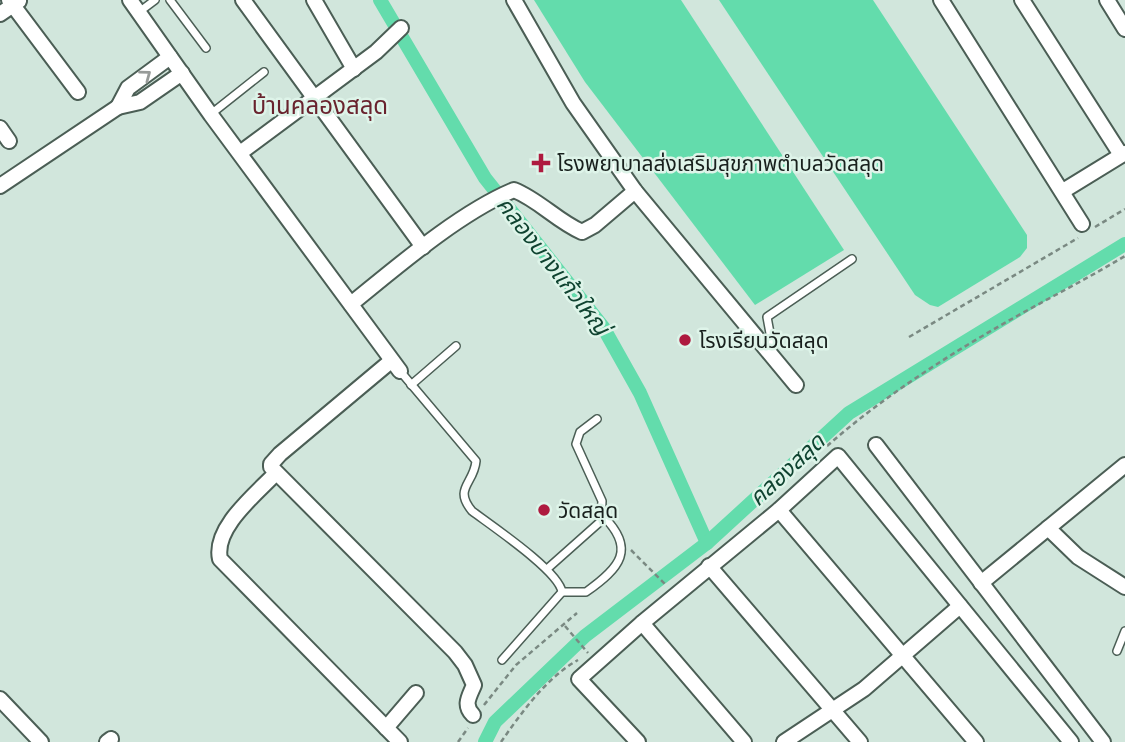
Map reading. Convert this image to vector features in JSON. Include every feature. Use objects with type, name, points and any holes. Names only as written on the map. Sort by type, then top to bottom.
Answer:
[{"type":"street","points":[[243,0],[423,247]]},
{"type":"street","points":[[314,0],[354,69]]},
{"type":"street","points":[[514,0],[573,103],[635,191],[796,385]]},
{"type":"street","points":[[941,0],[1086,229]]},
{"type":"street","points":[[1023,0],[1123,154],[1062,191]]},
{"type":"street","points":[[1107,0],[1125,29]]},
{"type":"street","points":[[0,14],[14,2],[78,92]]},
{"type":"street","points":[[134,6],[396,366],[280,454],[271,464],[276,473],[455,652],[474,685],[466,704],[475,715]]},
{"type":"street","points":[[240,153],[376,52],[400,29]]},
{"type":"street","points":[[118,107],[128,88],[170,57]]},
{"type":"street","points":[[0,186],[118,107],[141,102],[182,73]]},
{"type":"street","points":[[0,128],[9,141]]},
{"type":"street","points":[[351,304],[423,247],[503,194],[514,190],[526,195],[565,224],[582,232],[595,225],[635,191]]},
{"type":"street","points":[[876,445],[1103,742]]},
{"type":"street","points":[[638,742],[579,679],[709,566],[779,510],[838,456],[1071,742]]},
{"type":"street","points":[[981,583],[1125,466]]},
{"type":"street","points":[[276,473],[238,513],[222,535],[218,549],[220,559],[400,742]]},
{"type":"street","points":[[779,510],[976,742]]},
{"type":"street","points":[[1048,528],[1078,557],[1125,587]]},
{"type":"street","points":[[709,566],[860,742]]},
{"type":"street","points":[[784,742],[864,689],[960,606]]},
{"type":"street","points":[[642,624],[744,742]]},
{"type":"street","points":[[386,728],[416,693]]},
{"type":"street","points":[[0,699],[41,742]]},
{"type":"lane","points":[[134,6],[155,0]]},
{"type":"lane","points":[[170,0],[206,48]]},
{"type":"lane","points":[[211,115],[264,72]]},
{"type":"lane","points":[[768,352],[772,344],[767,317],[852,259]]},
{"type":"lane","points":[[411,385],[456,346]]},
{"type":"lane","points":[[396,366],[476,461],[464,491],[465,502],[472,511],[547,569],[562,587],[562,592],[502,660]]},
{"type":"lane","points":[[547,569],[601,521],[602,501],[581,461],[576,444],[580,432],[597,419]]},
{"type":"lane","points":[[562,592],[586,592],[616,566],[621,539],[616,529],[602,515]]},
{"type":"lane","points":[[1118,651],[1125,631]]},
{"type":"path","points":[[908,337],[1086,229],[1125,209]]},
{"type":"path","points":[[630,549],[663,582]]},
{"type":"path","points":[[458,742],[475,715],[509,672],[578,613]]},
{"type":"path","points":[[564,625],[588,653]]},
{"type":"shaded area","points":[[534,0],[681,0],[844,250],[755,305],[585,82]]},
{"type":"shaded area","points":[[719,0],[873,0],[1027,235],[1027,248],[1020,257],[938,307],[915,295]]},
{"type":"waterway","name":"คลองบางแก้วใหญ่","points":[[380,0],[485,178],[603,327],[640,393],[707,543]]},
{"type":"waterway","name":"คลองสลุด","points":[[485,742],[495,722],[585,636],[707,543],[849,413],[1125,244]]},
{"type":"place","name":"โรงพยาบาลส่งเสริมสุขภาพตำบลวัดสลุด","points":[[541,163]]},
{"type":"place","name":"โรงเรียนวัดสลุด","points":[[685,340]]},
{"type":"place","name":"วัดสลุด","points":[[544,510]]},
{"type":"district","name":"บ้านคลองสลุด","points":[[320,106]]}]
